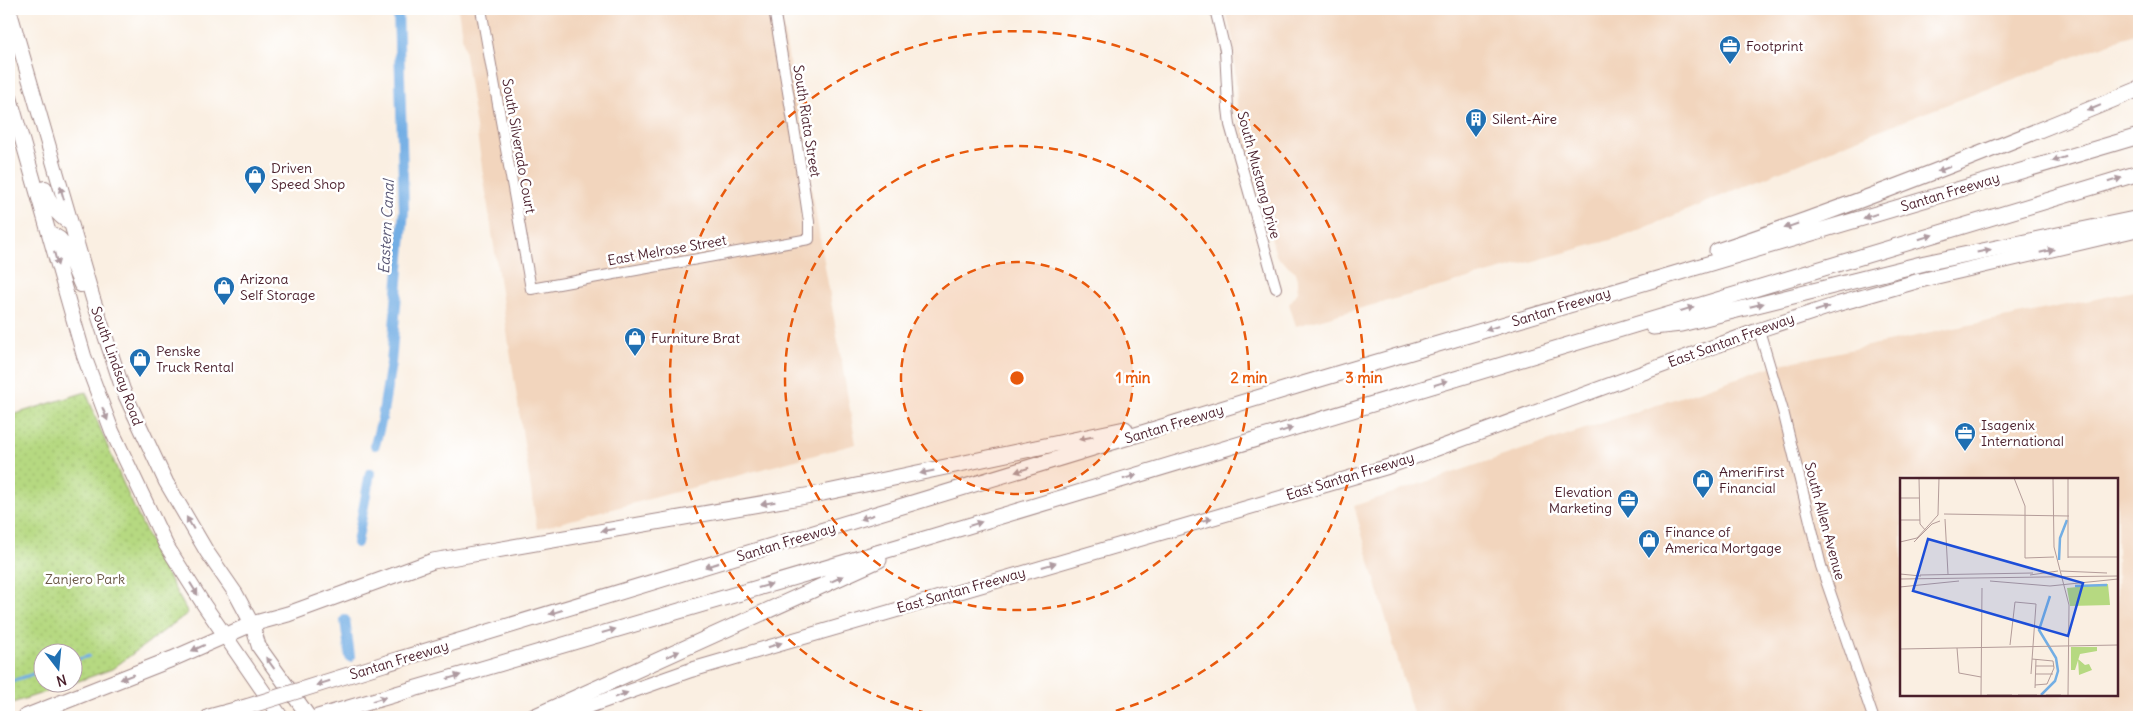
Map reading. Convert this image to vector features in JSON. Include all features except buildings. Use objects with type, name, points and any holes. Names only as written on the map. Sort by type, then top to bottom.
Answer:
[{"type":"highway","points":[[1572,304],[1628,279],[1858,202],[2139,89]]},
{"type":"highway","name":"Santan Freeway","points":[[209,717],[1304,384],[2139,136]]},
{"type":"highway","points":[[318,717],[928,538],[2139,173]]},
{"type":"highway","points":[[1607,334],[1681,324],[1925,263],[2139,218]]},
{"type":"highway","points":[[25,717],[172,659],[252,624],[288,614],[413,567],[447,558],[880,482],[1135,427],[1304,384]]},
{"type":"highway","points":[[533,717],[928,538]]},
{"type":"main road","name":"South Lindsay Road","points":[[9,9],[93,299],[123,390],[166,482],[206,552],[236,594],[252,624],[259,648],[308,717]]},
{"type":"main road","name":"South Lindsay Road","points":[[9,94],[84,356],[112,431],[166,545],[224,636],[281,717]]},
{"type":"main road","points":[[24,145],[38,170],[53,209],[59,217],[71,224]]},
{"type":"main road","name":"East Santan Freeway","points":[[558,717],[700,667],[1387,466],[1759,330],[1918,281],[2139,229]]},
{"type":"main road","points":[[49,232],[64,244],[78,282],[93,299]]},
{"type":"street","name":"South Silverado Court","points":[[481,9],[530,289]]},
{"type":"street","name":"South Riata Street","points":[[774,9],[803,184],[809,238]]},
{"type":"street","name":"South Mustang Drive","points":[[1215,9],[1225,50],[1230,125],[1276,288]]},
{"type":"street","name":"East Melrose Street","points":[[530,289],[809,238]]},
{"type":"street","name":"South Allen Avenue","points":[[1759,330],[1783,411],[1821,566],[1873,717]]},
{"type":"shaded area","points":[[458,9],[780,9],[856,444],[537,529]]},
{"type":"shaded area","points":[[1225,9],[2139,9],[2139,32],[1874,132],[1625,236],[1296,326],[1289,304],[1298,292],[1296,272],[1277,257],[1275,252],[1242,134],[1238,118],[1233,40]]},
{"type":"shaded area","points":[[2139,290],[2139,717],[1414,717],[1354,506],[1776,365]]},
{"type":"green space","name":"Zanjero Park","points":[[86,392],[133,505],[188,613],[112,669],[82,680],[82,644],[32,644],[32,694],[40,694],[9,704],[9,416]]},
{"type":"waterway","name":"Eastern Canal","points":[[375,445],[382,418],[391,363],[404,210],[398,9]]},
{"type":"waterway","name":"Eastern Canal","points":[[357,543],[370,473]]},
{"type":"waterway","name":"Eastern Canal","points":[[345,620],[350,657]]},
{"type":"waterway","points":[[82,658],[89,656]]},
{"type":"waterway","points":[[9,682],[32,674]]},
{"type":"place","name":"Footprint","points":[[1730,65]]},
{"type":"place","name":"Silent-Aire","points":[[1476,138]]},
{"type":"place","name":"Driven Speed Shop","points":[[255,195]]},
{"type":"place","name":"Arizona Self Storage","points":[[224,306]]},
{"type":"place","name":"Furniture Brat","points":[[635,357]]},
{"type":"place","name":"Penske Truck Rental","points":[[140,378]]},
{"type":"place","name":"Isagenix International","points":[[1965,452]]},
{"type":"place","name":"AmeriFirst Financial","points":[[1703,499]]},
{"type":"place","name":"Elevation Marketing","points":[[1628,519]]},
{"type":"place","name":"Finance of America Mortgage","points":[[1649,559]]}]
